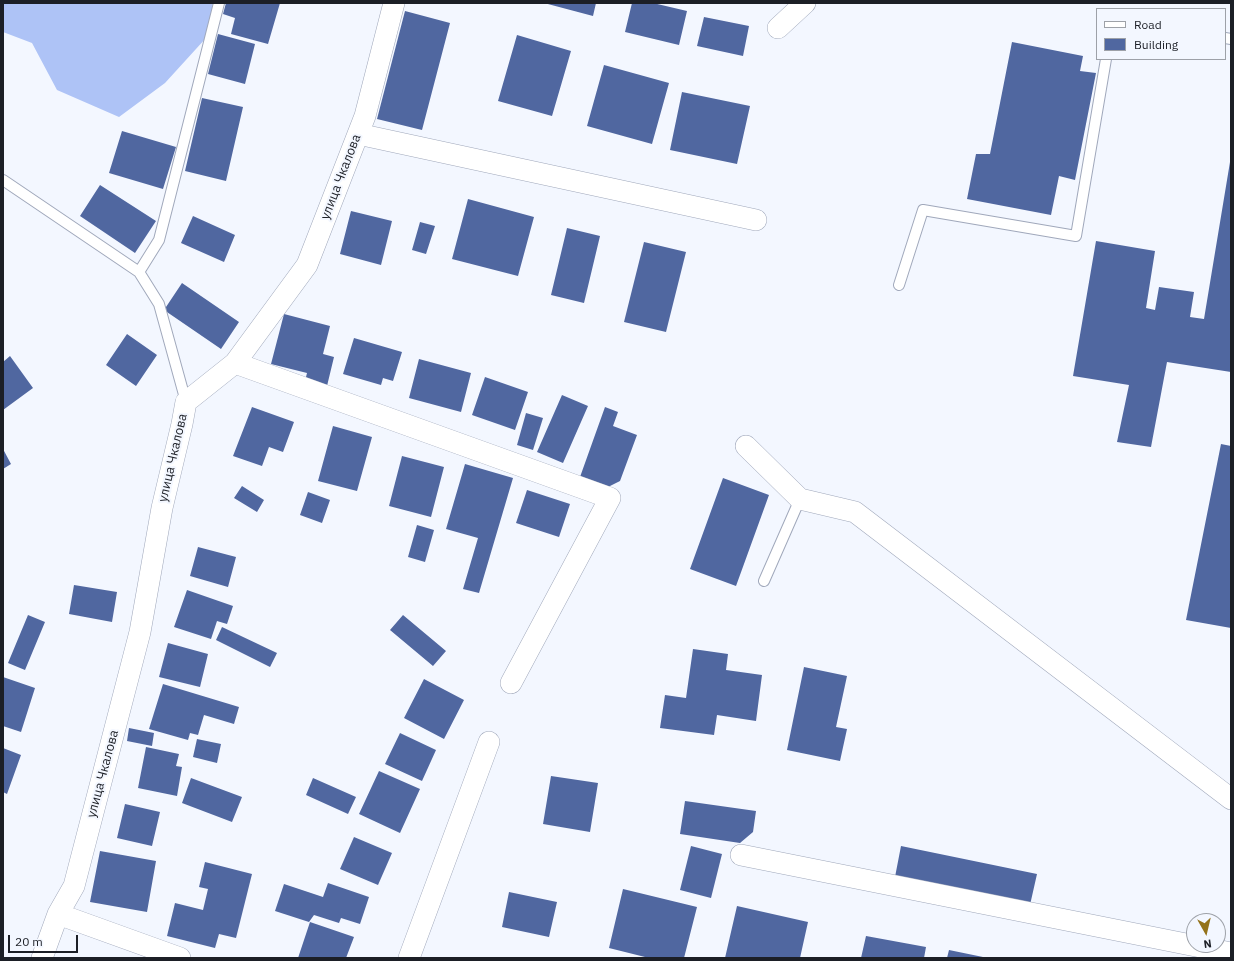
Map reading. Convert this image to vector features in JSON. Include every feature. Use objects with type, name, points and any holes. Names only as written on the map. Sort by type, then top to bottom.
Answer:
[{"type":"street","name":"улица Чкалова","points":[[42,958],[58,914],[74,886],[140,632],[162,508],[186,402],[235,363],[307,265],[365,116],[394,3]]},
{"type":"street","points":[[778,28],[805,3]]},
{"type":"street","points":[[358,134],[756,220]]},
{"type":"street","points":[[235,363],[610,498],[511,683]]},
{"type":"street","points":[[746,446],[800,499],[855,512],[1231,799]]},
{"type":"street","points":[[409,958],[489,742]]},
{"type":"street","points":[[741,855],[1231,953]]},
{"type":"street","points":[[58,914],[180,958]]},
{"type":"lane","points":[[139,272],[159,240],[219,3]]},
{"type":"lane","points":[[899,285],[923,210],[1076,236],[1106,60]]},
{"type":"lane","points":[[3,180],[139,272],[159,304],[186,402]]},
{"type":"lane","points":[[764,581],[800,499]]},
{"type":"shaded area","points":[[3,3],[213,3],[206,38],[165,83],[119,117],[57,90],[32,43],[3,32]]},
{"type":"building","points":[[226,3],[280,3],[268,44],[231,34],[235,18],[223,14]]},
{"type":"building","points":[[544,3],[596,3],[593,16]]},
{"type":"building","points":[[632,3],[653,3],[687,11],[679,45],[625,32]]},
{"type":"building","points":[[405,11],[450,23],[422,130],[377,119]]},
{"type":"building","points":[[704,17],[749,26],[743,56],[697,46]]},
{"type":"building","points":[[218,34],[255,44],[245,84],[208,74]]},
{"type":"building","points":[[517,35],[571,51],[552,116],[498,101]]},
{"type":"building","points":[[1012,42],[1083,56],[1080,71],[1096,73],[1075,180],[1059,176],[1051,215],[967,199],[976,154],[990,154]]},
{"type":"building","points":[[604,65],[669,83],[652,144],[587,126]]},
{"type":"building","points":[[682,92],[750,106],[737,164],[670,150]]},
{"type":"building","points":[[202,98],[243,107],[226,181],[185,171]]},
{"type":"building","points":[[122,131],[176,147],[163,189],[109,173]]},
{"type":"building","points":[[1230,162],[1231,372],[1167,362],[1151,447],[1117,442],[1129,385],[1073,376],[1096,241],[1155,251],[1146,308],[1155,310],[1159,287],[1194,292],[1190,317],[1204,319]]},
{"type":"building","points":[[100,185],[156,221],[135,253],[80,216]]},
{"type":"building","points":[[468,199],[534,217],[518,276],[452,259]]},
{"type":"building","points":[[351,211],[392,221],[381,265],[340,254]]},
{"type":"building","points":[[193,216],[235,235],[224,262],[181,243]]},
{"type":"building","points":[[420,222],[435,226],[426,254],[412,250]]},
{"type":"building","points":[[567,228],[600,236],[584,303],[551,295]]},
{"type":"building","points":[[644,242],[686,252],[666,332],[624,322]]},
{"type":"building","points":[[182,283],[239,322],[221,349],[164,310]]},
{"type":"building","points":[[284,314],[330,326],[323,354],[334,357],[327,386],[305,381],[307,373],[271,364]]},
{"type":"building","points":[[127,334],[157,355],[136,386],[106,365]]},
{"type":"building","points":[[354,338],[402,352],[393,381],[383,378],[381,385],[343,374]]},
{"type":"building","points":[[10,356],[33,388],[3,410],[3,362]]},
{"type":"building","points":[[419,359],[471,373],[461,412],[409,398]]},
{"type":"building","points":[[485,377],[528,392],[515,430],[472,415]]},
{"type":"building","points":[[562,395],[588,406],[563,463],[537,452]]},
{"type":"building","points":[[252,407],[294,422],[283,452],[269,447],[262,466],[233,456]]},
{"type":"building","points":[[605,407],[618,412],[613,426],[637,435],[620,481],[608,487],[580,477]]},
{"type":"building","points":[[526,413],[543,418],[533,450],[517,445]]},
{"type":"building","points":[[333,426],[372,437],[357,491],[318,481]]},
{"type":"building","points":[[1221,444],[1231,446],[1231,628],[1186,620]]},
{"type":"building","points":[[3,449],[11,464],[3,469]]},
{"type":"building","points":[[402,456],[444,467],[431,517],[389,506]]},
{"type":"building","points":[[465,464],[513,478],[479,593],[463,589],[478,538],[446,529]]},
{"type":"building","points":[[723,478],[769,495],[736,586],[690,569]]},
{"type":"building","points":[[242,486],[264,500],[257,512],[234,498]]},
{"type":"building","points":[[527,490],[570,504],[559,537],[516,523]]},
{"type":"building","points":[[308,492],[330,500],[322,523],[300,515]]},
{"type":"building","points":[[417,525],[434,530],[425,562],[408,557]]},
{"type":"building","points":[[198,547],[236,557],[228,587],[190,576]]},
{"type":"building","points":[[74,585],[117,592],[112,622],[69,614]]},
{"type":"building","points":[[187,590],[233,606],[227,624],[217,621],[211,639],[174,627]]},
{"type":"building","points":[[28,615],[45,622],[25,670],[8,663]]},
{"type":"building","points":[[403,615],[446,651],[433,666],[390,630]]},
{"type":"building","points":[[222,627],[277,653],[270,667],[216,640]]},
{"type":"building","points":[[168,643],[208,654],[200,687],[159,677]]},
{"type":"building","points":[[693,649],[728,654],[726,670],[762,675],[756,721],[717,715],[714,735],[660,728],[665,695],[686,698]]},
{"type":"building","points":[[804,667],[847,676],[836,727],[847,729],[840,761],[787,750]]},
{"type":"building","points":[[3,677],[35,688],[21,732],[3,726]]},
{"type":"building","points":[[424,679],[464,700],[444,739],[404,718]]},
{"type":"building","points":[[163,684],[239,707],[234,724],[204,715],[198,735],[190,733],[188,740],[149,729]]},
{"type":"building","points":[[129,728],[154,733],[152,746],[127,741]]},
{"type":"building","points":[[400,733],[436,750],[422,781],[385,764]]},
{"type":"building","points":[[197,739],[221,744],[217,763],[193,757]]},
{"type":"building","points":[[146,747],[179,754],[176,766],[182,767],[177,796],[138,788]]},
{"type":"building","points":[[3,748],[21,755],[7,794],[3,792]]},
{"type":"building","points":[[379,771],[420,789],[400,833],[359,814]]},
{"type":"building","points":[[551,776],[598,783],[590,832],[543,824]]},
{"type":"building","points":[[191,778],[242,797],[232,822],[182,803]]},
{"type":"building","points":[[313,778],[356,797],[348,814],[306,795]]},
{"type":"building","points":[[685,801],[756,811],[753,832],[740,843],[680,834]]},
{"type":"building","points":[[125,804],[160,812],[152,846],[117,838]]},
{"type":"building","points":[[354,837],[392,853],[378,885],[340,869]]},
{"type":"building","points":[[691,846],[722,854],[711,898],[680,890]]},
{"type":"building","points":[[901,846],[1037,874],[1030,905],[895,877]]},
{"type":"building","points":[[100,851],[156,861],[147,912],[90,902]]},
{"type":"building","points":[[205,862],[252,874],[236,938],[219,934],[215,948],[167,936],[175,903],[203,910],[208,889],[199,887]]},
{"type":"building","points":[[328,883],[369,897],[360,924],[341,918],[339,923],[314,915],[309,922],[275,911],[284,884],[323,897]]},
{"type":"building","points":[[623,889],[697,907],[684,958],[649,958],[609,948]]},
{"type":"building","points":[[509,892],[557,902],[549,937],[502,927]]},
{"type":"building","points":[[737,906],[808,922],[800,958],[725,958]]},
{"type":"building","points":[[310,922],[354,937],[346,958],[298,958]]},
{"type":"building","points":[[866,936],[926,947],[924,958],[861,958]]},
{"type":"building","points":[[949,950],[983,957],[983,958],[947,958]]}]
